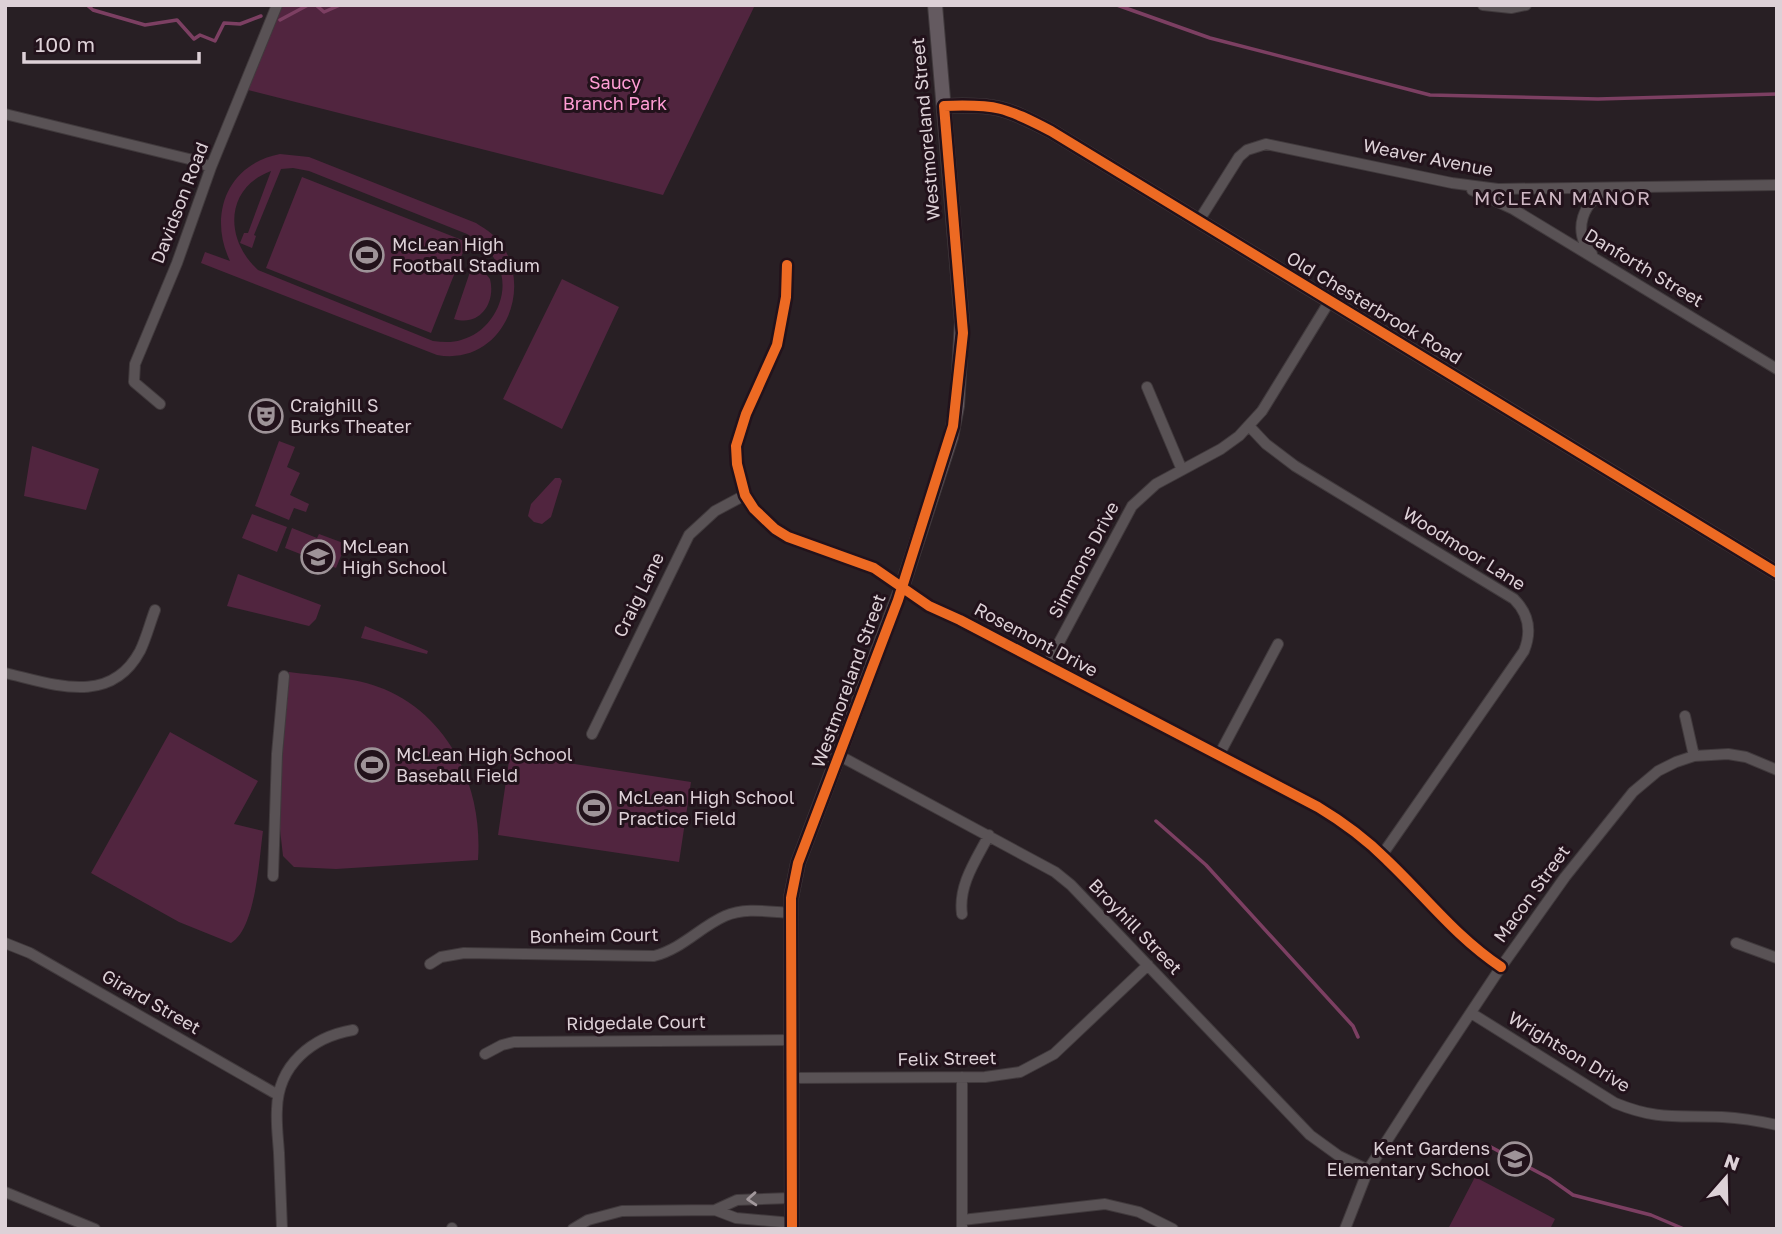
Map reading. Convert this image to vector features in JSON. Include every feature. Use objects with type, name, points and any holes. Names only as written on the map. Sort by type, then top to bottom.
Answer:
[{"type":"main road","name":"Westmoreland Street","points":[[792,1226],[791,898],[798,863],[902,587],[951,437],[962,356],[962,322],[935,5]]},
{"type":"main road","name":"Old Chesterbrook Road","points":[[944,106],[978,105],[1002,107],[1016,112],[1777,573]]},
{"type":"street","name":"Davidson Road","points":[[160,404],[139,388],[134,382],[133,373],[276,5]]},
{"type":"street","points":[[1483,5],[1511,8],[1526,5]]},
{"type":"street","points":[[5,114],[189,159],[211,167]]},
{"type":"street","name":"Weaver Avenue","points":[[1198,222],[1239,157],[1247,150],[1266,144],[1452,183],[1498,189],[1777,185]]},
{"type":"street","name":"Danforth Street","points":[[1452,183],[1513,209],[1777,369]]},
{"type":"street","points":[[1597,260],[1587,249],[1583,239],[1583,216],[1593,198],[1613,188]]},
{"type":"street","name":"Rosemont Drive","points":[[787,265],[786,298],[777,345],[746,414],[736,446],[737,464],[746,495],[758,514],[788,537],[874,568],[929,606],[1329,814],[1382,855],[1443,919],[1501,967]]},
{"type":"street","name":"Simmons Drive","points":[[1047,666],[1132,506],[1156,484],[1221,449],[1249,426],[1262,411],[1329,302]]},
{"type":"street","points":[[1147,387],[1182,470]]},
{"type":"street","name":"Woodmoor Lane","points":[[1249,426],[1266,444],[1295,466],[1514,599],[1526,616],[1529,637],[1524,651],[1382,855]]},
{"type":"street","name":"Craig Lane","points":[[592,734],[689,535],[715,511],[746,495]]},
{"type":"street","points":[[5,673],[69,687],[84,689],[97,686],[111,680],[132,663],[140,651],[155,610]]},
{"type":"street","points":[[1219,755],[1278,644]]},
{"type":"street","points":[[273,876],[277,754],[284,676]]},
{"type":"street","points":[[1685,716],[1695,756]]},
{"type":"street","name":"Macon Street","points":[[1345,1229],[1368,1170],[1501,967],[1591,842],[1633,792],[1658,771],[1695,756],[1728,754],[1746,757],[1777,770]]},
{"type":"street","name":"Broyhill Street","points":[[840,756],[1055,872],[1071,885],[1310,1135],[1339,1156],[1368,1170]]},
{"type":"street","points":[[962,914],[961,895],[964,883],[989,835]]},
{"type":"street","name":"Bonheim Court","points":[[430,964],[441,957],[464,953],[654,956],[674,949],[727,915],[751,911],[791,913]]},
{"type":"street","name":"Girard Street","points":[[5,943],[30,953],[278,1096]]},
{"type":"street","points":[[1736,943],[1777,958]]},
{"type":"street","name":"Felix Street","points":[[791,1078],[1004,1076],[1037,1065],[1054,1054],[1148,965]]},
{"type":"street","name":"Wrightson Drive","points":[[1471,1013],[1615,1102],[1635,1111],[1655,1116],[1721,1117],[1777,1125]]},
{"type":"street","points":[[282,1229],[278,1096],[289,1068],[299,1056],[324,1038],[352,1030]]},
{"type":"street","name":"Ridgedale Court","points":[[485,1054],[514,1042],[791,1040]]},
{"type":"street","points":[[962,1077],[962,1224],[1105,1204],[1139,1212],[1173,1229]]},
{"type":"street","points":[[5,1192],[95,1229]]},
{"type":"street","points":[[715,1210],[737,1200],[792,1198]]},
{"type":"street","points":[[573,1229],[597,1217],[622,1211],[715,1210],[736,1218],[792,1226]]},
{"type":"green space","name":"Saucy Branch Park","points":[[282,5],[755,5],[663,195],[248,90]]},
{"type":"green space","points":[[280,154],[309,157],[484,228],[502,244],[512,267],[514,287],[511,307],[504,324],[492,339],[477,350],[458,356],[437,355],[201,263],[205,252],[230,261],[221,226],[227,194],[235,180],[247,168]],"holes":[[[281,169],[309,171],[467,234],[481,244],[495,260],[502,276],[501,299],[490,320],[472,336],[451,342],[433,341],[258,270],[239,244],[234,215],[238,202],[245,189],[271,171],[248,233],[244,233],[240,243],[252,248],[256,236],[254,235]]]},
{"type":"green space","name":"McLean High Football Stadium","points":[[302,177],[467,242],[431,333],[266,268]]},
{"type":"green space","points":[[472,266],[481,268],[490,279],[491,296],[484,311],[478,316],[463,321],[454,319]]},
{"type":"green space","points":[[562,279],[619,307],[562,429],[503,399]]},
{"type":"green space","points":[[279,441],[295,447],[287,467],[300,473],[290,495],[309,504],[306,512],[294,508],[289,520],[255,506]]},
{"type":"green space","points":[[32,446],[99,469],[86,510],[24,496]]},
{"type":"green space","points":[[555,478],[562,481],[551,517],[542,524],[534,522],[528,516],[531,504]]},
{"type":"green space","points":[[252,514],[287,527],[277,552],[242,538]]},
{"type":"green space","points":[[292,528],[317,538],[319,534],[346,544],[336,568],[285,548]]},
{"type":"green space","points":[[238,574],[321,605],[316,619],[309,626],[227,606]]},
{"type":"green space","points":[[365,626],[428,651],[427,654],[361,638]]},
{"type":"green space","name":"McLean High School Baseball Field","points":[[289,672],[373,685],[408,702],[428,718],[445,737],[468,783],[475,808],[478,860],[336,869],[294,867],[283,856],[278,812]]},
{"type":"green space","points":[[170,732],[258,781],[234,824],[263,831],[251,908],[246,923],[231,943],[179,922],[91,873]]},
{"type":"green space","name":"McLean High School Practice Field","points":[[510,754],[691,782],[679,862],[498,835]]},
{"type":"green space","points":[[1475,1177],[1555,1219],[1550,1229],[1448,1229]]},
{"type":"waterway","points":[[87,5],[93,10],[145,25],[177,20],[194,39],[200,35],[215,41],[224,23],[240,24],[261,16]]},
{"type":"waterway","points":[[280,20],[308,5]]},
{"type":"waterway","points":[[316,5],[324,12],[340,5]]},
{"type":"waterway","points":[[1117,5],[1210,38],[1430,95],[1598,99],[1777,94]]},
{"type":"waterway","points":[[1156,821],[1206,865],[1353,1026],[1358,1037]]},
{"type":"waterway","points":[[1489,1146],[1549,1178],[1573,1195],[1651,1215],[1684,1229]]},
{"type":"cycle path","points":[[792,1229],[791,898],[798,863],[898,600],[953,426],[963,333],[944,106],[1000,109],[1051,131],[1777,573]]},
{"type":"cycle path","points":[[787,265],[786,297],[777,345],[746,414],[736,446],[737,464],[745,495],[754,509],[788,537],[874,568],[929,606],[1318,807],[1371,845],[1455,930],[1501,967]]},
{"type":"place","name":"McLean High Football Stadium","points":[[367,255]]},
{"type":"place","name":"Craighill S Burks Theater","points":[[266,416]]},
{"type":"place","name":"McLean High School","points":[[318,557]]},
{"type":"place","name":"McLean High School Baseball Field","points":[[372,765]]},
{"type":"place","name":"McLean High School Practice Field","points":[[594,808]]},
{"type":"place","name":"Kent Gardens Elementary School","points":[[1515,1159]]},
{"type":"district","name":"MCLEAN MANOR","points":[[1563,198]]}]
